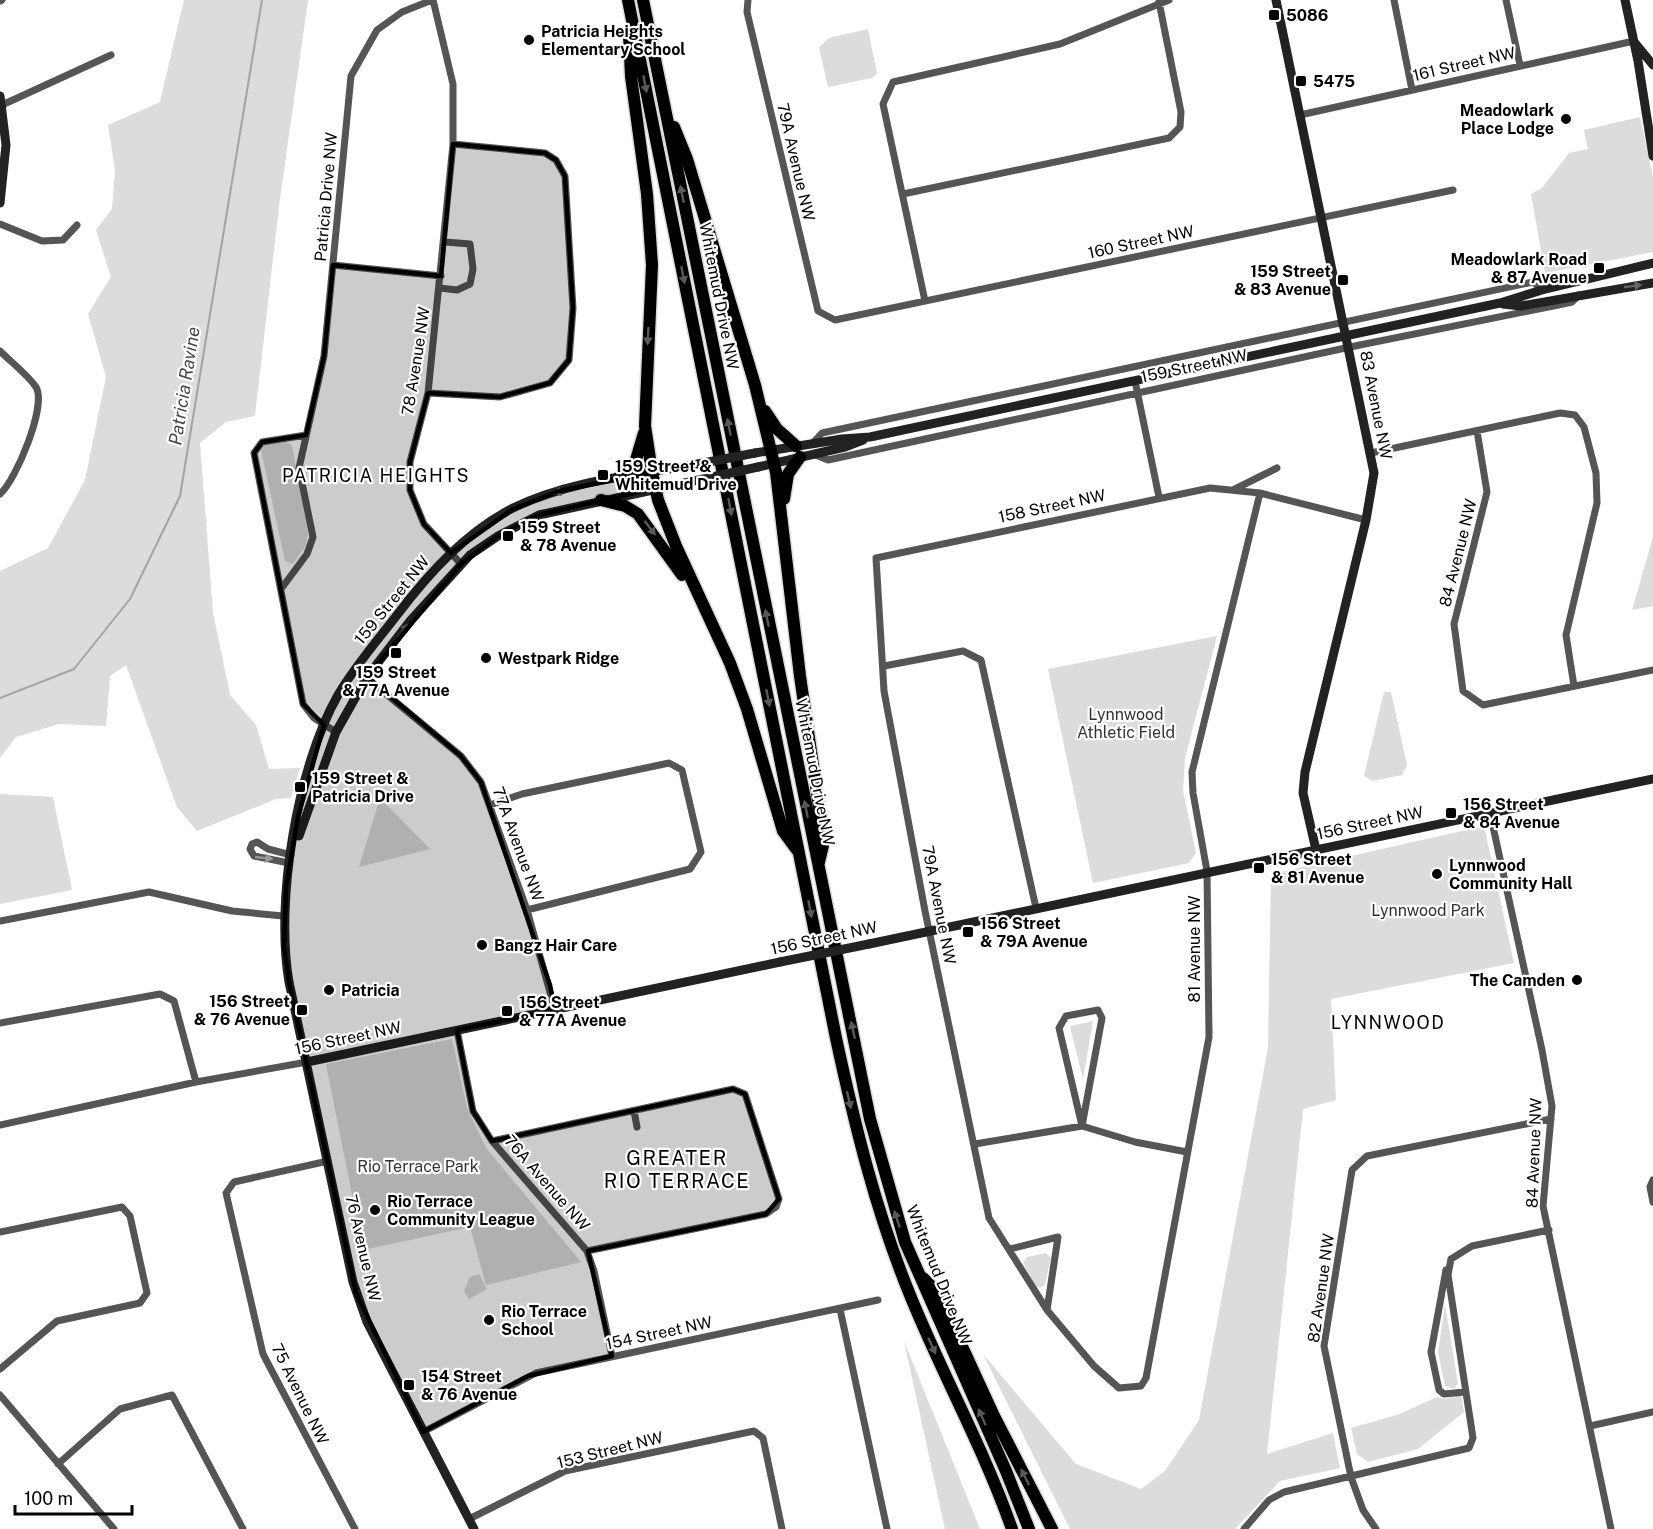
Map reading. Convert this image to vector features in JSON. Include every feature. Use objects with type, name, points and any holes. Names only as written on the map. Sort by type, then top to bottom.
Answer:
[{"type":"highway","name":"Whitemud Drive NW","points":[[643,0],[870,1119],[890,1198],[918,1274],[1006,1471],[1029,1529]]},
{"type":"highway","name":"Whitemud Drive NW","points":[[629,3],[849,1101],[875,1197],[909,1293],[991,1475],[1012,1529]]},
{"type":"highway","points":[[629,3],[630,65],[647,195],[652,265],[645,426],[652,472],[676,546],[719,638],[747,709],[783,831],[799,852]]},
{"type":"highway","points":[[663,101],[687,159],[755,385],[774,464],[783,512],[797,653],[824,841],[818,866]]},
{"type":"highway","points":[[755,385],[769,419],[798,452],[788,474],[783,512]]},
{"type":"highway","points":[[619,478],[635,463],[645,426]]},
{"type":"highway","points":[[601,500],[625,506],[638,514],[646,523],[678,569],[719,638]]},
{"type":"highway","points":[[918,1274],[937,1292],[994,1416],[1052,1529]]},
{"type":"street","name":"78 Avenue NW","points":[[432,0],[453,84],[453,144],[445,242],[428,393],[410,462],[410,490],[424,524],[461,564]]},
{"type":"street","name":"Patricia Drive NW","points":[[280,589],[307,554],[312,537],[299,468],[324,356],[351,76],[377,30],[402,12],[432,0]]},
{"type":"street","name":"79A Avenue NW","points":[[748,0],[747,12],[818,311],[835,320]]},
{"type":"street","points":[[925,301],[883,104],[893,82],[1060,44],[1159,2],[1169,0]]},
{"type":"street","name":"83 Avenue NW","points":[[1276,0],[1350,347],[1374,473],[1366,520],[1305,771],[1303,793],[1316,850]]},
{"type":"street","points":[[1394,0],[1412,90]]},
{"type":"street","points":[[1506,0],[1520,65]]},
{"type":"street","points":[[1625,0],[1653,156]]},
{"type":"street","points":[[903,194],[1169,138],[1180,127],[1181,112],[1159,2]]},
{"type":"street","points":[[1634,41],[1653,65]]},
{"type":"street","name":"161 Street NW","points":[[1300,115],[1634,41]]},
{"type":"street","points":[[0,203],[6,159],[1,101],[111,55]]},
{"type":"street","points":[[428,393],[500,397],[550,383],[569,360],[573,308],[565,176],[556,160],[544,153],[453,144]]},
{"type":"street","name":"160 Street NW","points":[[835,320],[1453,190]]},
{"type":"street","points":[[0,224],[42,242],[63,240],[77,225]]},
{"type":"street","name":"78 Avenue NW","points":[[440,288],[457,290],[470,284],[473,269],[470,244],[445,242]]},
{"type":"street","name":"159 Street NW","points":[[812,444],[870,437],[1347,336],[1500,303],[1542,290],[1653,263]]},
{"type":"street","points":[[333,266],[441,276]]},
{"type":"street","name":"159 Street NW","points":[[290,859],[336,732],[367,677],[410,621],[461,564],[498,536],[539,515],[774,464],[812,444],[822,433],[1533,282],[1542,290]]},
{"type":"street","name":"159 Street NW","points":[[1500,303],[1521,306],[1653,283]]},
{"type":"street","name":"159 Street NW","points":[[283,916],[290,859],[310,768],[324,725],[338,695],[418,587],[470,536],[513,508],[559,491],[755,453],[798,452],[813,454],[828,460],[1350,347],[1563,304],[1572,302],[1580,294]]},
{"type":"street","points":[[0,351],[36,388],[39,399],[23,460],[0,494]]},
{"type":"street","points":[[1135,381],[1159,497]]},
{"type":"street","points":[[1371,453],[1560,413],[1575,415],[1584,426],[1596,473],[1597,503],[1566,635],[1574,686],[1653,670]]},
{"type":"street","name":"84 Avenue NW","points":[[1478,431],[1487,492],[1454,624],[1462,691],[1483,705],[1574,686]]},
{"type":"street","points":[[306,435],[262,442],[254,453],[303,704],[314,718],[336,732]]},
{"type":"street","name":"159 Street NW","points":[[813,454],[845,447],[870,437]]},
{"type":"street","name":"158 Street NW","points":[[1233,490],[1277,468]]},
{"type":"street","name":"158 Street NW","points":[[876,558],[1210,488],[1260,493],[1366,520]]},
{"type":"street","name":"81 Avenue NW","points":[[1119,1388],[1141,1386],[1146,1378],[1209,1037],[1207,871],[1192,793],[1192,772],[1260,493]]},
{"type":"street","name":"79A Avenue NW","points":[[876,558],[884,691],[929,932],[989,1218],[1047,1310],[1094,1366],[1119,1388]]},
{"type":"street","points":[[884,666],[963,651],[981,660],[1036,908]]},
{"type":"street","name":"77A Avenue NW","points":[[356,669],[461,756],[481,782],[527,910],[555,1010]]},
{"type":"street","points":[[490,805],[522,794],[669,763],[682,770],[701,852],[690,869],[527,910]]},
{"type":"street","name":"156 Street NW","points":[[0,1125],[196,1082],[307,1062],[1653,779]]},
{"type":"street","name":"84 Avenue NW","points":[[1490,813],[1542,1050],[1552,1106],[1543,1206],[1611,1529]]},
{"type":"street","points":[[260,843],[290,859],[254,856],[250,847],[260,843]]},
{"type":"street","points":[[0,921],[149,892],[232,911],[283,916]]},
{"type":"street","name":"76 Avenue NW","points":[[283,916],[287,971],[353,1282],[363,1313],[474,1529]]},
{"type":"street","points":[[0,1023],[160,993],[174,1001],[196,1082]]},
{"type":"street","points":[[1098,1010],[1102,1018],[1082,1126],[1059,1028],[1066,1016],[1098,1010]]},
{"type":"street","name":"76A Avenue NW","points":[[457,1030],[473,1111],[492,1141],[587,1251],[612,1356]]},
{"type":"street","points":[[492,1141],[733,1089],[746,1094],[779,1199],[776,1207],[766,1214],[587,1251]]},
{"type":"street","points":[[634,1111],[638,1127]]},
{"type":"street","name":"82 Avenue NW","points":[[1376,1529],[1363,1510],[1350,1477],[1324,1346],[1352,1170],[1367,1156],[1551,1119]]},
{"type":"street","points":[[975,1144],[1082,1126],[1134,1142],[1187,1152]]},
{"type":"street","name":"75 Avenue NW","points":[[327,1161],[234,1182],[226,1193],[263,1354],[355,1529]]},
{"type":"street","points":[[1653,1179],[1650,1187],[1653,1202]]},
{"type":"street","points":[[0,1232],[122,1207],[130,1216],[147,1293],[140,1303],[57,1321],[0,1369]]},
{"type":"street","points":[[1466,1392],[1444,1394],[1439,1390],[1431,1352],[1444,1274],[1451,1259],[1472,1246],[1549,1230]]},
{"type":"street","points":[[1010,1249],[1058,1237],[1047,1310]]},
{"type":"street","points":[[1246,1528],[1276,1495],[1468,1448],[1473,1438],[1448,1275],[1451,1259]]},
{"type":"street","name":"154 Street NW","points":[[423,1432],[528,1376],[878,1300]]},
{"type":"street","points":[[840,1309],[887,1529]]},
{"type":"street","points":[[0,1395],[114,1529]]},
{"type":"street","points":[[58,1464],[120,1409],[172,1395],[243,1529]]},
{"type":"street","points":[[1590,1426],[1653,1412]]},
{"type":"street","name":"153 Street NW","points":[[469,1519],[565,1471],[754,1431],[763,1437],[782,1529]]},
{"type":"highlighted area","points":[[453,144],[545,153],[556,160],[565,176],[573,308],[569,360],[550,383],[500,397],[428,393],[410,462],[410,490],[424,524],[451,553],[513,509],[559,491],[652,472],[656,488],[539,515],[498,536],[461,564],[367,677],[461,756],[481,782],[550,985],[555,1010],[457,1030],[473,1111],[492,1141],[733,1089],[745,1094],[779,1199],[766,1214],[588,1251],[612,1356],[528,1376],[423,1432],[356,1293],[289,982],[284,945],[286,887],[298,817],[324,725],[303,704],[254,453],[262,442],[306,435],[324,356],[333,265],[441,276]]},
{"type":"green space","points":[[184,0],[308,0],[279,206],[255,416],[226,422],[200,443],[213,613],[230,695],[256,725],[269,769],[300,768],[291,798],[276,799],[197,831],[177,807],[126,665],[110,676],[106,726],[59,724],[16,737],[0,758],[0,571],[48,548],[85,480],[106,377],[88,314],[111,277],[96,230],[112,209],[115,170],[108,125],[160,102]]},
{"type":"green space","points":[[868,29],[877,74],[872,78],[828,87],[819,47],[829,38]]},
{"type":"green space","points":[[1640,117],[1653,177],[1653,252],[1545,273],[1531,194],[1542,188],[1569,153],[1588,149],[1584,130]]},
{"type":"green space","points":[[286,442],[292,445],[308,533],[306,545],[293,564],[285,561],[261,450],[265,444]]},
{"type":"green space","points":[[1653,537],[1653,606],[1632,610]]},
{"type":"green space","name":"Lynnwood Athletic Field","points":[[1217,636],[1185,758],[1183,791],[1196,853],[1189,863],[1093,883],[1048,669]]},
{"type":"green space","points":[[1384,692],[1391,692],[1407,765],[1402,775],[1372,781],[1364,776]]},
{"type":"green space","points":[[0,794],[53,797],[72,890],[0,904]]},
{"type":"green space","points":[[380,798],[430,849],[359,867]]},
{"type":"green space","name":"Lynnwood Park","points":[[1484,826],[1514,963],[1331,999],[1336,1100],[1303,1109],[1267,1454],[1333,1433],[1340,1468],[1280,1481],[1235,1529],[1070,1529],[983,1354],[1076,1464],[1141,1489],[1165,1471],[1199,1420],[1268,1048],[1271,874]]},
{"type":"green space","points":[[1093,1021],[1083,1079],[1070,1026]]},
{"type":"green space","name":"Rio Terrace Park","points":[[452,1039],[467,1108],[486,1148],[581,1262],[486,1285],[470,1227],[363,1250],[326,1064]]},
{"type":"green space","points":[[1046,1253],[1051,1258],[1045,1285],[1040,1288],[1035,1286],[1023,1263],[1027,1257]]},
{"type":"green space","points":[[479,1274],[487,1289],[469,1299],[464,1291],[470,1277]]},
{"type":"green space","points":[[1445,1304],[1458,1384],[1454,1389],[1445,1386],[1438,1352]]},
{"type":"green space","points":[[904,1341],[980,1529],[945,1529]]},
{"type":"green space","points":[[1461,1395],[1464,1412],[1418,1449],[1368,1462],[1357,1454],[1351,1428],[1397,1415],[1437,1397],[1444,1399]]},
{"type":"waterway","name":"Patricia Ravine","points":[[0,698],[74,669],[130,599],[180,496],[262,0]]},
{"type":"place","name":"5086","points":[[1274,15]]},
{"type":"place","name":"Patricia Heights Elementary School","points":[[529,40]]},
{"type":"place","name":"5475","points":[[1301,81]]},
{"type":"place","name":"Meadowlark Place Lodge","points":[[1566,119]]},
{"type":"place","name":"Meadowlark Road & 87 Avenue","points":[[1599,268]]},
{"type":"place","name":"159 Street & 83 Avenue","points":[[1343,280]]},
{"type":"place","name":"159 Street & Whitemud Drive","points":[[603,475]]},
{"type":"place","name":"159 Street & 78 Avenue","points":[[508,536]]},
{"type":"place","name":"159 Street & 77A Avenue","points":[[396,653]]},
{"type":"place","name":"Westpark Ridge","points":[[486,658]]},
{"type":"place","name":"159 Street & Patricia Drive","points":[[300,787]]},
{"type":"place","name":"156 Street & 84 Avenue","points":[[1451,813]]},
{"type":"place","name":"156 Street & 81 Avenue","points":[[1259,868]]},
{"type":"place","name":"Lynnwood Community Hall","points":[[1437,874]]},
{"type":"place","name":"156 Street & 79A Avenue","points":[[968,932]]},
{"type":"place","name":"Bangz Hair Care","points":[[482,945]]},
{"type":"place","name":"The Camden","points":[[1577,980]]},
{"type":"place","name":"Patricia","points":[[329,990]]},
{"type":"place","name":"156 Street & 76 Avenue","points":[[302,1010]]},
{"type":"place","name":"156 Street & 77A Avenue","points":[[507,1011]]},
{"type":"place","name":"Rio Terrace Community League","points":[[375,1210]]},
{"type":"place","name":"Rio Terrace School","points":[[489,1320]]},
{"type":"place","name":"154 Street & 76 Avenue","points":[[409,1385]]},
{"type":"district","name":"PATRICIA HEIGHTS","points":[[376,475]]},
{"type":"district","name":"LYNNWOOD","points":[[1388,1022]]},
{"type":"district","name":"GREATER RIO TERRACE","points":[[677,1170]]}]
